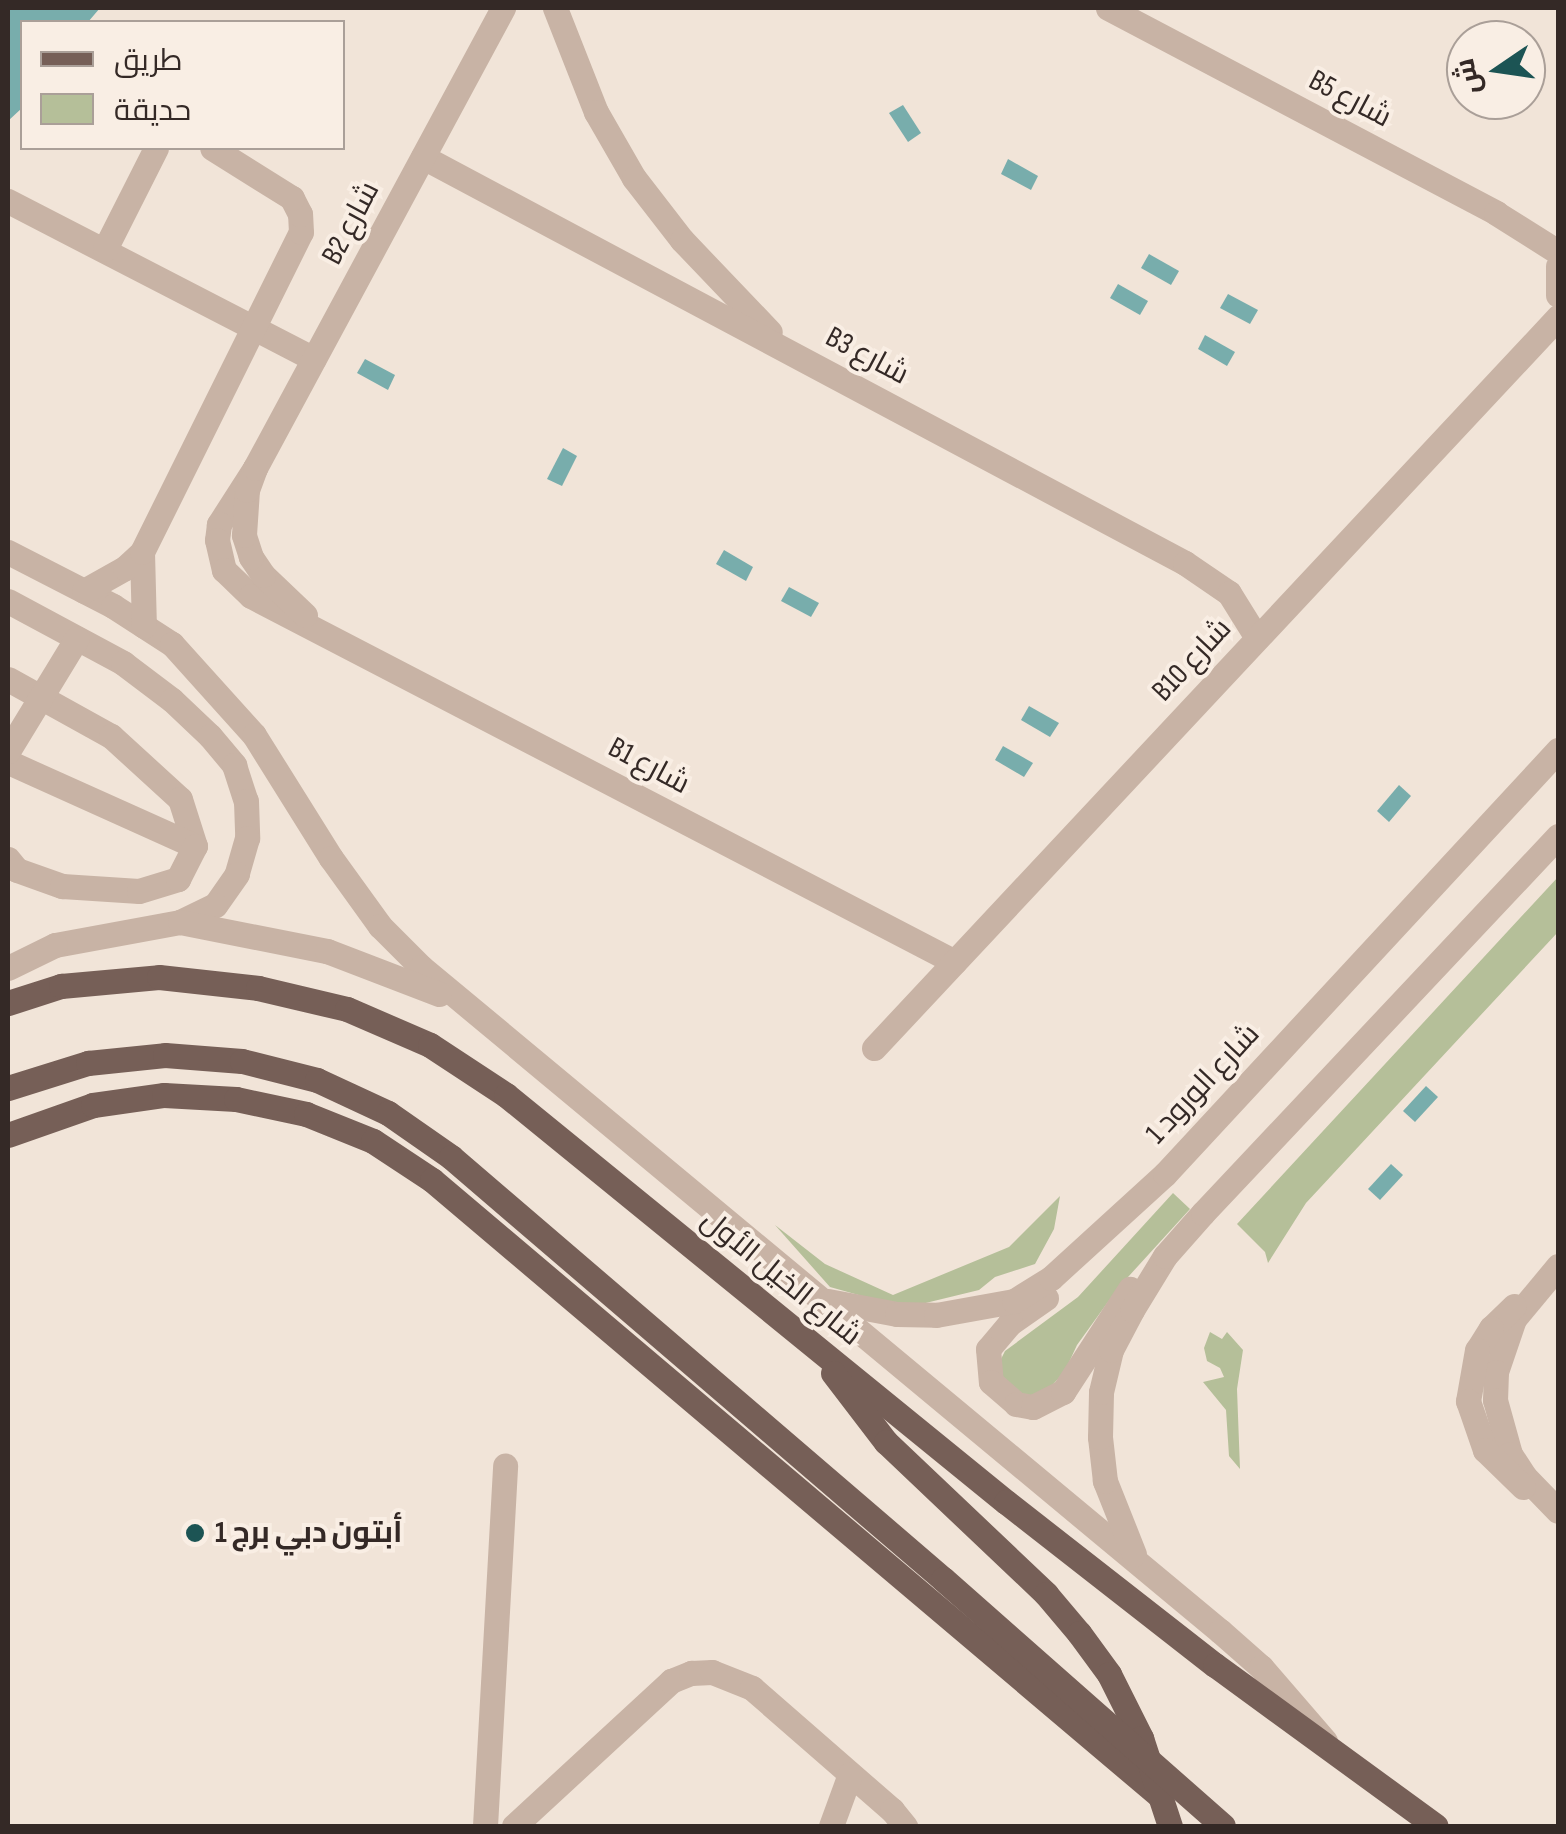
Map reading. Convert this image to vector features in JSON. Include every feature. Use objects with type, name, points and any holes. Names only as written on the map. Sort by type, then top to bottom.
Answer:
[{"type":"main road","name":"شارع الخيل الأول","points":[[8,1003],[60,986],[159,977],[258,988],[346,1008],[430,1045],[506,1096],[1081,1560],[1436,1826]]},
{"type":"main road","points":[[8,1088],[88,1063],[165,1055],[242,1061],[334,1088],[388,1113],[451,1157],[943,1579],[1222,1826]]},
{"type":"main road","points":[[8,1134],[93,1104],[164,1096],[236,1099],[306,1114],[373,1140],[432,1180],[1160,1796]]},
{"type":"main road","points":[[822,1354],[862,1415],[886,1442],[1046,1594],[1079,1633],[1109,1674],[1142,1738],[1170,1826]]},
{"type":"street","name":"B2 شارع","points":[[255,468],[504,8]]},
{"type":"street","points":[[555,8],[596,112],[634,178],[714,276],[792,352]]},
{"type":"street","name":"B5 شارع","points":[[1108,8],[1496,213],[1558,252]]},
{"type":"street","points":[[105,249],[155,150]]},
{"type":"street","points":[[84,591],[125,568],[142,552],[294,248],[300,214],[279,186],[216,150]]},
{"type":"street","name":"B3 شارع","points":[[423,157],[1208,576],[1229,594],[1257,638]]},
{"type":"street","points":[[8,202],[314,359]]},
{"type":"street","points":[[1558,266],[1558,295]]},
{"type":"street","name":"B10 شارع","points":[[874,1048],[1558,317]]},
{"type":"street","name":"B1 شارع","points":[[255,468],[220,524],[218,556],[233,582],[251,596],[314,624],[955,962]]},
{"type":"street","points":[[8,552],[84,591],[172,644],[216,687],[254,734],[331,858],[380,926],[466,1007],[1261,1667],[1332,1750]]},
{"type":"street","points":[[142,552],[144,626]]},
{"type":"street","points":[[8,601],[122,663],[172,700],[234,765],[246,801],[247,838],[238,874],[215,904],[180,922],[55,945],[8,968]]},
{"type":"street","points":[[8,751],[77,638]]},
{"type":"street","points":[[8,679],[111,736],[180,799],[195,846],[178,879],[139,891],[62,886],[17,870],[8,859]]},
{"type":"street","name":"شارع الورود 1","points":[[820,1298],[897,1314],[975,1310],[1014,1301],[1050,1278],[1138,1201],[1558,750]]},
{"type":"street","points":[[8,762],[195,846]]},
{"type":"street","points":[[1138,1201],[1097,1256],[998,1335],[988,1348],[991,1382],[1016,1404],[1050,1402],[1063,1392],[1125,1294],[1558,836]]},
{"type":"street","points":[[180,922],[328,952],[398,976],[466,1007]]},
{"type":"street","points":[[1139,1563],[1119,1524],[1106,1481],[1101,1392],[1111,1350],[1165,1256]]},
{"type":"street","points":[[1552,1505],[1501,1471],[1473,1427],[1468,1401],[1478,1350],[1500,1319],[1530,1296],[1558,1266]]},
{"type":"street","points":[[485,1826],[506,1466]]},
{"type":"street","points":[[514,1826],[654,1694],[691,1673],[712,1672],[752,1688],[905,1826]]},
{"type":"street","points":[[832,1826],[850,1774]]},
{"type":"green space","points":[[1558,877],[1558,932],[1306,1203],[1268,1263],[1265,1252],[1237,1224]]},
{"type":"green space","points":[[1173,1193],[1190,1209],[1118,1288],[1077,1345],[1065,1371],[1039,1400],[1004,1388],[1000,1361],[1005,1351],[1078,1297]]},
{"type":"green space","points":[[1060,1196],[1054,1229],[1035,1264],[995,1277],[979,1290],[905,1308],[830,1287],[775,1225],[825,1264],[893,1295],[1009,1247]]},
{"type":"green space","points":[[1210,1332],[1222,1339],[1227,1332],[1243,1350],[1237,1389],[1240,1469],[1229,1456],[1226,1410],[1203,1382],[1224,1377],[1220,1368],[1207,1361],[1204,1348]]},
{"type":"water","points":[[8,8],[100,8],[90,20],[20,20],[20,110],[8,121]]},
{"type":"water","points":[[903,105],[921,133],[908,142],[889,113]]},
{"type":"water","points":[[1008,159],[1038,176],[1031,190],[1001,174]]},
{"type":"water","points":[[1149,254],[1179,271],[1171,285],[1141,268]]},
{"type":"water","points":[[1118,284],[1148,301],[1140,315],[1110,298]]},
{"type":"water","points":[[1228,294],[1258,310],[1250,324],[1220,308]]},
{"type":"water","points":[[1205,335],[1235,352],[1227,366],[1198,349]]},
{"type":"water","points":[[365,359],[395,375],[388,390],[357,373]]},
{"type":"water","points":[[563,448],[577,456],[562,486],[547,479]]},
{"type":"water","points":[[724,550],[753,567],[746,581],[716,564]]},
{"type":"water","points":[[789,587],[819,603],[811,617],[781,601]]},
{"type":"water","points":[[1029,706],[1059,723],[1050,737],[1021,720]]},
{"type":"water","points":[[1003,746],[1033,763],[1024,777],[995,760]]},
{"type":"water","points":[[1399,785],[1411,796],[1389,822],[1377,811]]},
{"type":"water","points":[[1426,1086],[1438,1097],[1415,1122],[1403,1111]]},
{"type":"water","points":[[1391,1164],[1403,1175],[1380,1200],[1368,1189]]},
{"type":"place","name":"أبتون دبي برج 1","points":[[195,1533]]}]
